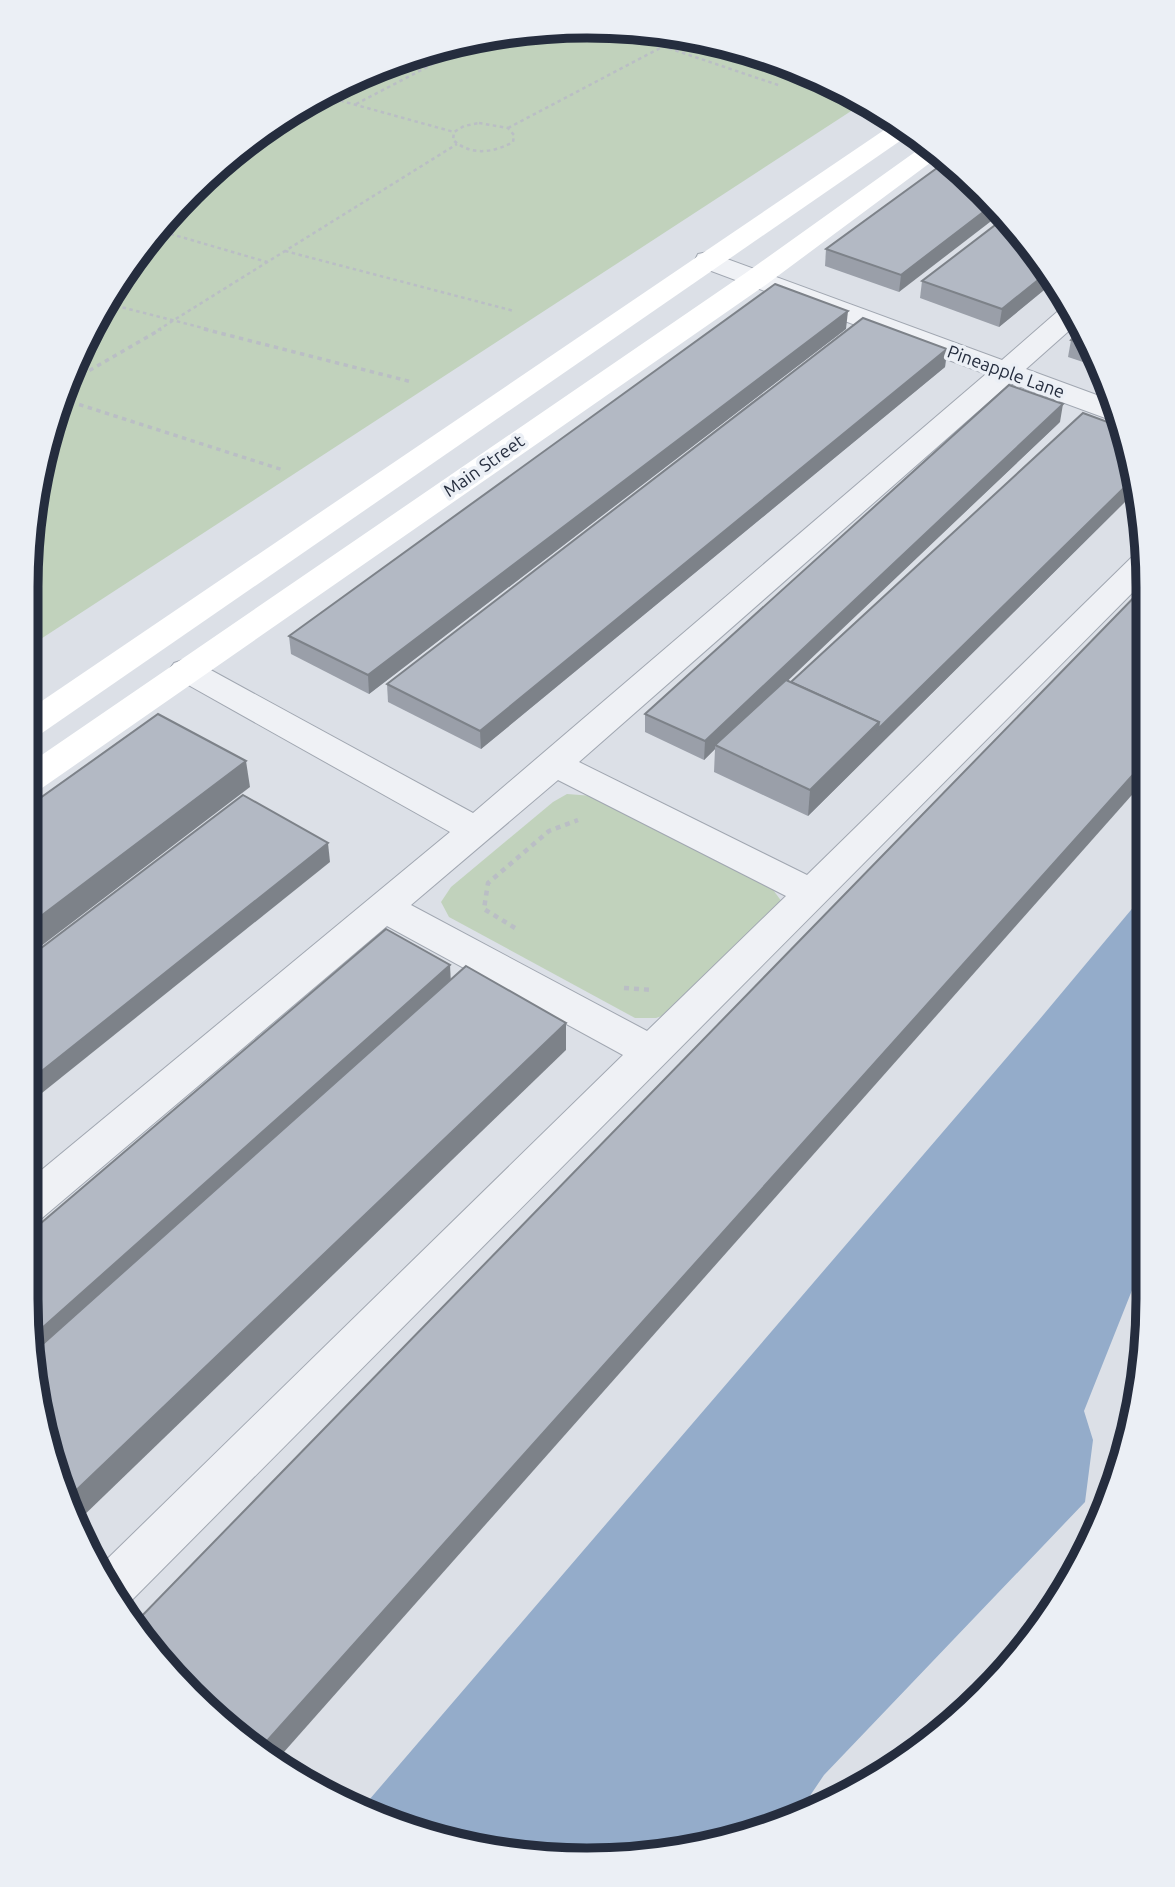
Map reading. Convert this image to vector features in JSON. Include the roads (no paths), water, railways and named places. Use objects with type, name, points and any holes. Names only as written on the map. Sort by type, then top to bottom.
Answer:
[{"type":"street","name":"Main Street","points":[[38,720],[896,133]]},
{"type":"street","name":"Main Street","points":[[38,774],[186,670],[766,282],[926,155]]},
{"type":"street","name":"Pineapple Lane","points":[[708,260],[1106,409]]},
{"type":"street","points":[[38,1197],[555,764],[1066,319]]},
{"type":"street","points":[[117,1582],[1136,571]]},
{"type":"street","points":[[186,670],[475,830]]},
{"type":"street","points":[[555,764],[813,893]]},
{"type":"street","points":[[385,908],[652,1052]]},
{"type":"water","points":[[1136,904],[1136,1280],[1084,1411],[1093,1440],[1085,1502],[824,1775],[804,1804],[798,1807],[730,1830],[695,1838],[659,1844],[588,1848],[516,1844],[480,1838],[445,1830],[367,1802]]}]
